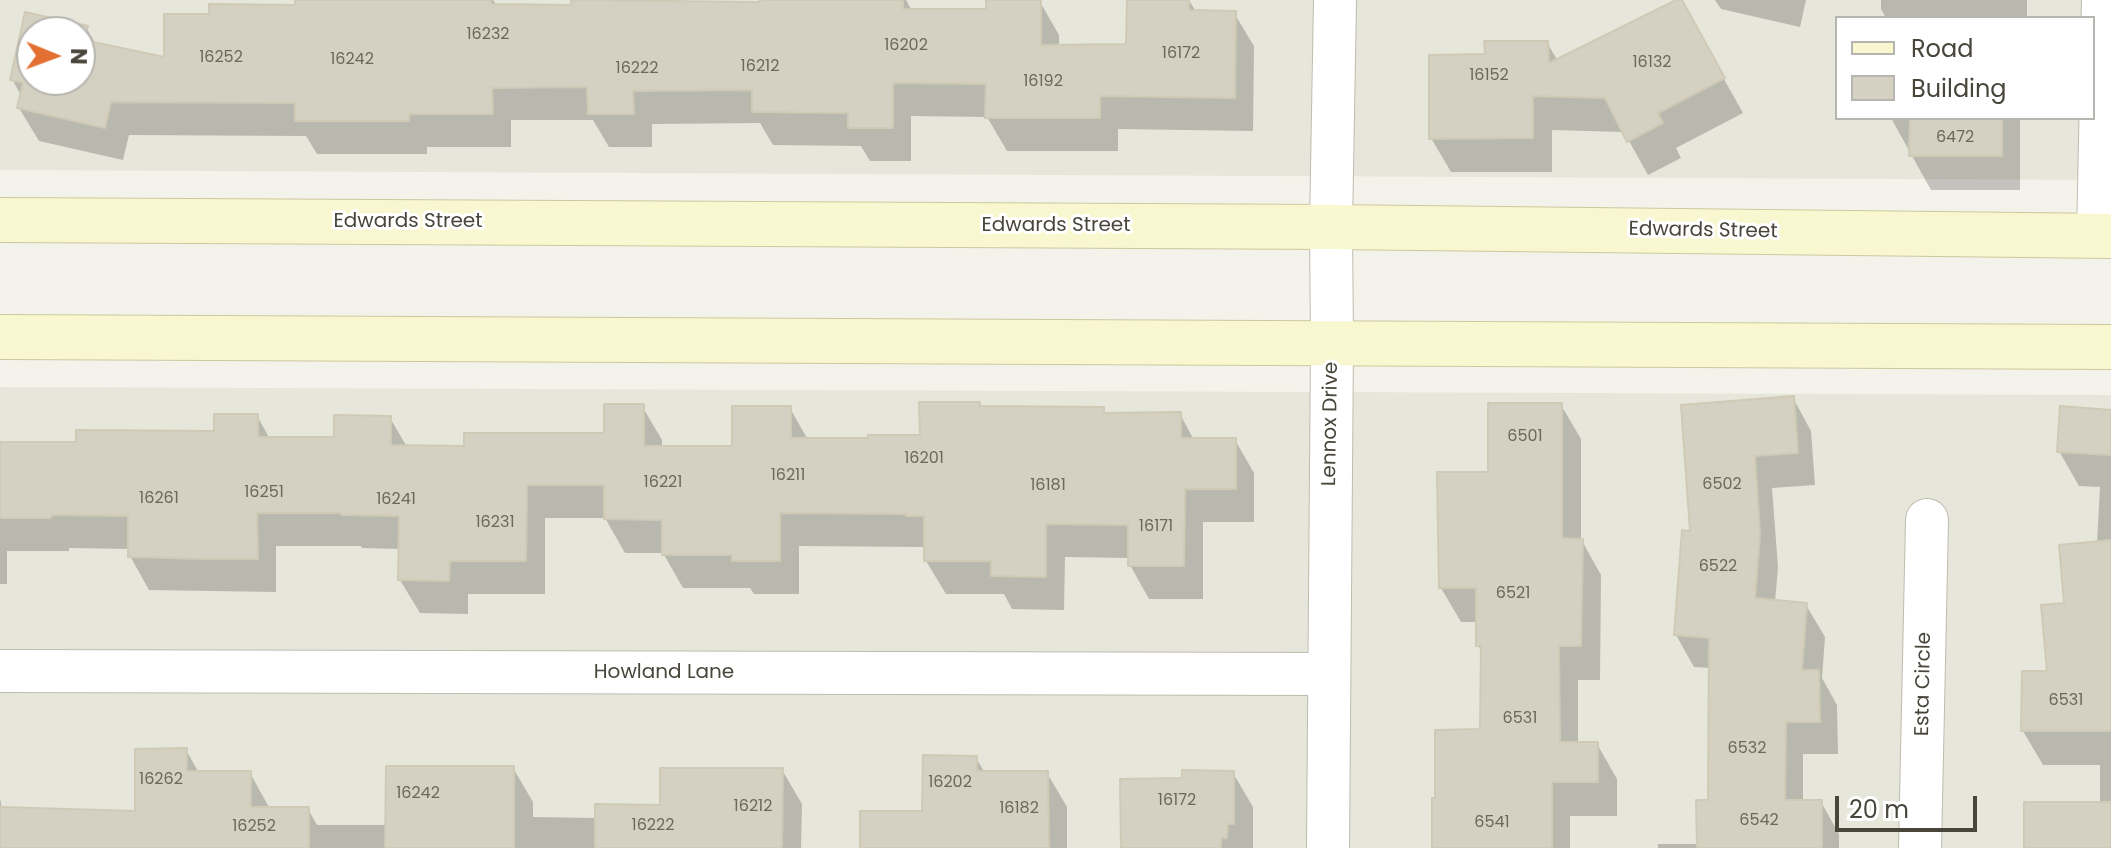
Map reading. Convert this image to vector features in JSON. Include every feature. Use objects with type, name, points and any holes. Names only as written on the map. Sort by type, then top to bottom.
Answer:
[{"type":"main road","name":"Edwards Street","points":[[0,220],[1331,227],[2104,236]]},
{"type":"main road","points":[[0,337],[2111,347]]},
{"type":"street","name":"Lennox Drive","points":[[1328,848],[1335,0]]},
{"type":"street","points":[[2103,0],[2104,236]]},
{"type":"street","name":"Esta Circle","points":[[1920,848],[1927,520]]},
{"type":"street","name":"Howland Lane","points":[[0,671],[1328,674]]},
{"type":"shaded area","points":[[0,0],[2111,0],[2111,180],[0,170]]},
{"type":"shaded area","points":[[0,387],[2111,395],[2111,848],[0,848]]},
{"type":"building","points":[[295,0],[491,0],[491,4],[571,5],[571,0],[903,0],[903,9],[986,9],[986,0],[1041,0],[1041,45],[1126,44],[1127,0],[1189,0],[1189,10],[1236,11],[1235,98],[1100,96],[1100,118],[985,118],[986,84],[893,83],[893,128],[848,128],[848,113],[752,112],[752,90],[633,91],[634,114],[588,114],[587,87],[492,88],[493,114],[409,114],[409,121],[295,121],[295,103],[111,102],[105,128],[17,108],[20,96],[96,96],[96,43],[164,57],[164,14],[209,14],[209,4],[295,5]]},
{"type":"building","points":[[1676,0],[1682,0],[1725,78],[1658,113],[1663,123],[1627,142],[1605,98],[1533,96],[1533,138],[1429,139],[1429,55],[1485,54],[1484,41],[1548,41],[1549,63]]},
{"type":"building","points":[[16,53],[16,81],[10,80]]},
{"type":"building","points":[[1910,120],[2002,120],[2002,156],[1909,156]]},
{"type":"building","points":[[1794,396],[1798,453],[1755,456],[1760,534],[1755,598],[1807,603],[1802,670],[1819,670],[1820,722],[1786,722],[1785,800],[1822,800],[1822,848],[1697,848],[1696,800],[1708,800],[1709,638],[1674,635],[1682,530],[1690,531],[1681,405]]},
{"type":"building","points":[[919,402],[1104,407],[1104,413],[1181,412],[1181,438],[1236,438],[1236,489],[1185,489],[1184,566],[1128,566],[1128,525],[1046,524],[1046,577],[991,576],[991,561],[924,561],[924,516],[906,514],[780,513],[780,561],[732,561],[732,555],[662,555],[662,520],[604,519],[604,485],[527,485],[526,561],[450,561],[449,581],[398,580],[399,516],[257,513],[258,559],[128,557],[128,516],[0,518],[0,442],[76,442],[76,430],[214,431],[214,414],[258,414],[258,437],[334,437],[334,415],[391,416],[391,445],[464,446],[464,433],[604,433],[604,404],[644,404],[644,446],[732,446],[732,406],[791,406],[791,438],[868,438],[868,435],[920,435]]},
{"type":"building","points":[[1488,403],[1562,403],[1562,538],[1583,539],[1581,646],[1559,646],[1560,742],[1598,742],[1598,782],[1552,782],[1552,848],[1432,848],[1435,730],[1480,729],[1481,646],[1476,646],[1476,588],[1439,588],[1437,472],[1488,472]]},
{"type":"building","points":[[2060,406],[2111,410],[2111,455],[2057,452]]},
{"type":"building","points":[[2111,540],[2111,731],[2021,731],[2022,671],[2047,671],[2041,605],[2064,603],[2059,545]]},
{"type":"building","points":[[187,748],[187,771],[251,771],[251,807],[309,807],[309,848],[0,848],[0,807],[135,811],[135,749]]},
{"type":"building","points":[[923,755],[977,756],[977,771],[1048,771],[1049,848],[860,848],[860,811],[922,811]]},
{"type":"building","points":[[386,766],[514,766],[514,848],[385,848]]},
{"type":"building","points":[[660,768],[783,768],[782,848],[595,848],[595,804],[660,805]]},
{"type":"building","points":[[1182,770],[1234,771],[1234,824],[1228,824],[1227,838],[1221,838],[1221,848],[1121,848],[1120,779],[1182,778]]},
{"type":"building","points":[[2024,802],[2111,802],[2111,848],[2024,848]]}]
